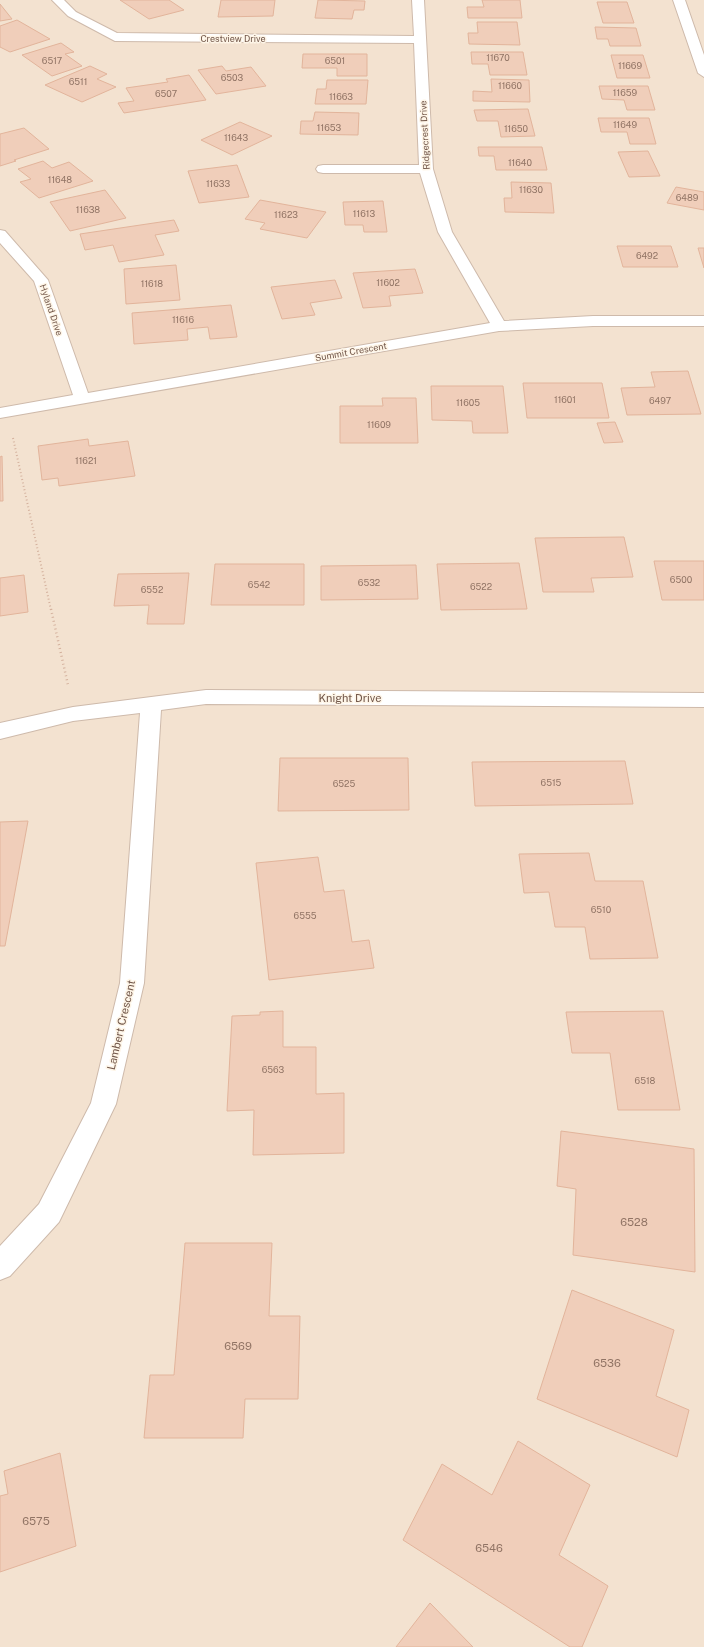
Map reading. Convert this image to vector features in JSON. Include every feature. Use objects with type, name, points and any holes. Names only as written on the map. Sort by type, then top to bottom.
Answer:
[{"type":"street","name":"Crestview Drive","points":[[58,0],[72,14],[115,37],[420,40]]},
{"type":"street","name":"Ridgecrest Drive","points":[[418,0],[426,169],[445,232],[499,326]]},
{"type":"street","points":[[679,0],[704,73]]},
{"type":"street","points":[[322,169],[426,169]]},
{"type":"street","name":"Hyland Drive","points":[[0,234],[41,280],[82,399]]},
{"type":"street","name":"Summit Crescent","points":[[0,413],[499,326],[593,321],[704,321]]},
{"type":"street","name":"Knight Drive","points":[[0,731],[73,714],[206,697],[704,700]]},
{"type":"street","name":"Lambert Crescent","points":[[0,1266],[49,1213],[103,1104],[132,983],[150,704]]},
{"type":"path","points":[[11,432],[68,687]]},
{"type":"shaded area","points":[[0,0],[704,0],[704,1647],[0,1647]]},
{"type":"building","points":[[120,0],[169,0],[184,10],[149,19]]},
{"type":"building","points":[[221,0],[275,0],[273,16],[218,17]]},
{"type":"building","points":[[318,0],[365,1],[364,10],[354,10],[352,19],[315,18]]},
{"type":"building","points":[[482,0],[520,0],[522,18],[468,18],[467,7],[484,7]]},
{"type":"building","points":[[597,2],[627,2],[634,23],[603,23]]},
{"type":"building","points":[[0,4],[12,19],[0,21]]},
{"type":"building","points":[[17,20],[50,39],[10,52],[0,47],[0,26]]},
{"type":"building","points":[[477,22],[517,22],[520,45],[469,44],[468,33],[478,33]]},
{"type":"building","points":[[595,27],[636,28],[641,46],[610,46],[608,39],[597,39]]},
{"type":"building","points":[[61,43],[74,52],[65,54],[82,66],[52,76],[22,55]]},
{"type":"building","points":[[471,52],[523,52],[527,75],[490,75],[488,64],[472,64]]},
{"type":"building","points":[[303,54],[367,54],[367,76],[337,76],[337,68],[302,68]]},
{"type":"building","points":[[611,55],[643,55],[650,78],[617,78]]},
{"type":"building","points":[[90,66],[107,74],[97,79],[116,87],[82,102],[45,85]]},
{"type":"building","points":[[222,66],[226,71],[251,67],[266,86],[216,94],[198,70]]},
{"type":"building","points":[[189,75],[206,100],[124,113],[118,103],[134,101],[126,88],[168,82],[166,79]]},
{"type":"building","points":[[491,79],[529,80],[530,102],[473,101],[473,91],[492,92]]},
{"type":"building","points":[[327,80],[368,80],[366,104],[315,104],[317,89],[326,89]]},
{"type":"building","points":[[599,86],[648,86],[655,110],[627,110],[624,100],[602,99]]},
{"type":"building","points":[[528,109],[535,136],[501,137],[498,121],[477,121],[474,110]]},
{"type":"building","points":[[315,112],[359,113],[358,135],[300,134],[301,121],[313,121]]},
{"type":"building","points":[[598,118],[649,118],[656,144],[630,144],[627,132],[601,132]]},
{"type":"building","points":[[240,122],[272,136],[232,155],[201,140]]},
{"type":"building","points":[[24,128],[49,149],[0,166],[0,134]]},
{"type":"building","points":[[478,147],[542,147],[547,170],[496,170],[494,156],[479,156]]},
{"type":"building","points":[[648,151],[660,176],[629,177],[618,152]]},
{"type":"building","points":[[43,161],[52,168],[69,162],[93,181],[39,198],[20,182],[31,179],[18,169]]},
{"type":"building","points":[[237,165],[249,197],[199,203],[188,171]]},
{"type":"building","points":[[511,182],[551,183],[554,213],[505,212],[504,198],[512,198]]},
{"type":"building","points":[[676,187],[704,192],[704,210],[667,203]]},
{"type":"building","points":[[105,190],[126,218],[70,231],[50,202]]},
{"type":"building","points":[[260,200],[326,212],[307,238],[260,229],[265,223],[245,219]]},
{"type":"building","points":[[383,201],[387,232],[364,232],[363,225],[345,225],[343,202]]},
{"type":"building","points":[[174,220],[179,231],[155,235],[164,255],[119,262],[113,245],[85,250],[80,234]]},
{"type":"building","points":[[617,246],[671,246],[678,267],[623,267]]},
{"type":"building","points":[[698,248],[704,248],[704,268]]},
{"type":"building","points":[[176,265],[180,300],[126,304],[124,269]]},
{"type":"building","points":[[415,269],[423,293],[389,296],[391,306],[363,308],[353,273]]},
{"type":"building","points":[[335,280],[342,298],[310,303],[315,315],[282,319],[271,287]]},
{"type":"building","points":[[231,305],[237,337],[210,339],[208,327],[187,329],[188,340],[134,344],[132,313]]},
{"type":"building","points":[[688,371],[701,414],[627,415],[621,388],[655,387],[651,372]]},
{"type":"building","points":[[523,383],[602,383],[609,418],[527,418]]},
{"type":"building","points":[[431,386],[503,386],[508,433],[473,433],[472,421],[432,420]]},
{"type":"building","points":[[382,398],[416,398],[418,443],[340,443],[340,406],[383,406]]},
{"type":"building","points":[[615,422],[623,442],[604,443],[597,423]]},
{"type":"building","points":[[88,439],[89,446],[128,441],[135,476],[59,486],[58,478],[42,480],[38,446]]},
{"type":"building","points":[[2,456],[3,501],[0,501],[0,457]]},
{"type":"building","points":[[624,537],[633,577],[591,578],[594,592],[543,592],[535,538]]},
{"type":"building","points":[[654,561],[704,561],[704,600],[662,600]]},
{"type":"building","points":[[519,563],[527,609],[441,610],[437,564]]},
{"type":"building","points":[[215,564],[304,564],[304,605],[211,605]]},
{"type":"building","points":[[416,565],[418,599],[321,600],[321,566]]},
{"type":"building","points":[[189,573],[184,624],[147,624],[149,605],[114,606],[118,574]]},
{"type":"building","points":[[24,575],[28,612],[0,616],[0,578]]},
{"type":"building","points":[[280,758],[408,758],[409,810],[278,811]]},
{"type":"building","points":[[625,761],[633,804],[475,806],[472,762]]},
{"type":"building","points":[[28,821],[5,946],[0,946],[0,822]]},
{"type":"building","points":[[589,853],[595,881],[643,881],[658,958],[590,959],[585,927],[555,927],[549,892],[524,893],[519,854]]},
{"type":"building","points":[[318,857],[324,892],[344,890],[352,942],[369,940],[374,968],[269,980],[256,863]]},
{"type":"building","points":[[283,1011],[283,1047],[316,1047],[316,1094],[344,1093],[344,1153],[253,1155],[254,1110],[227,1111],[232,1016],[260,1015],[260,1012]]},
{"type":"building","points":[[663,1011],[680,1110],[618,1110],[610,1053],[572,1053],[566,1012]]},
{"type":"building","points":[[561,1131],[694,1149],[695,1272],[573,1255],[576,1189],[557,1186]]},
{"type":"building","points":[[185,1243],[272,1243],[269,1316],[300,1316],[298,1399],[245,1399],[243,1438],[144,1438],[150,1375],[174,1375]]},
{"type":"building","points":[[572,1290],[674,1330],[656,1396],[689,1410],[677,1457],[537,1399]]},
{"type":"building","points":[[518,1441],[590,1485],[559,1555],[608,1586],[582,1647],[570,1647],[403,1540],[442,1464],[492,1495]]},
{"type":"building","points":[[60,1453],[76,1546],[0,1572],[0,1496],[8,1494],[4,1471]]},
{"type":"building","points":[[430,1603],[473,1647],[396,1647]]}]
